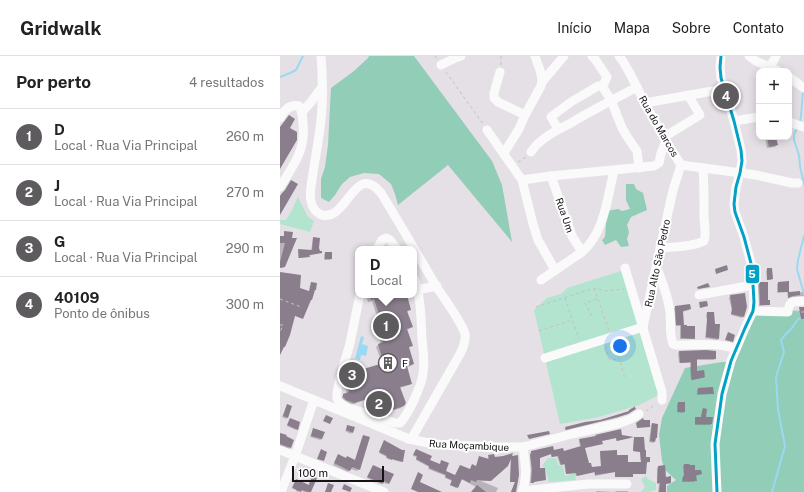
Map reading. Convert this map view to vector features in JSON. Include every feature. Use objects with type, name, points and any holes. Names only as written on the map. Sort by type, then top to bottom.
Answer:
[{"type":"street","points":[[321,56],[322,110],[310,192],[311,202],[314,209],[319,214],[325,216],[333,214],[360,185],[365,183],[371,184],[381,193],[413,246]]},
{"type":"street","points":[[441,65],[461,56]]},
{"type":"street","points":[[535,56],[542,82]]},
{"type":"street","points":[[504,153],[519,129],[542,82],[564,56]]},
{"type":"street","points":[[558,129],[551,117],[571,102],[602,86],[607,77],[592,56]]},
{"type":"street","name":"Rua do Marcos","points":[[619,56],[681,165],[671,199]]},
{"type":"street","points":[[717,492],[715,444],[722,394],[731,361],[753,311],[754,302],[752,267],[744,237],[736,216],[734,204],[742,161],[741,150],[721,78],[721,56]]},
{"type":"street","points":[[749,56],[770,67],[776,56]]},
{"type":"street","points":[[500,72],[493,96],[495,100],[525,115]]},
{"type":"street","points":[[792,80],[804,88]]},
{"type":"street","points":[[602,86],[611,100],[622,128],[637,151],[639,168]]},
{"type":"street","points":[[302,112],[322,87]]},
{"type":"street","points":[[531,152],[536,145],[558,129],[637,87]]},
{"type":"street","points":[[645,103],[688,94],[724,89]]},
{"type":"street","points":[[522,180],[597,171],[614,171],[654,166],[658,164],[665,139],[700,115],[688,94]]},
{"type":"street","points":[[280,118],[288,107],[297,105],[302,112],[304,130],[303,142],[297,160],[281,183]]},
{"type":"street","points":[[734,121],[756,117]]},
{"type":"street","points":[[792,123],[804,127]]},
{"type":"street","points":[[487,130],[513,165],[522,180],[538,240],[556,270]]},
{"type":"street","points":[[681,165],[756,175],[798,183]]},
{"type":"street","points":[[660,248],[690,245],[704,241],[706,236],[704,225],[703,168]]},
{"type":"street","points":[[541,280],[582,252],[596,234],[601,222],[614,171]]},
{"type":"street","name":"Rua Um","points":[[551,176],[572,236],[582,252]]},
{"type":"street","name":"Rua Alto São Pedro","points":[[643,327],[671,199]]},
{"type":"street","points":[[379,246],[382,240],[386,238],[390,240],[395,246]]},
{"type":"street","points":[[411,438],[460,354],[464,344],[465,335],[462,327],[417,253]]},
{"type":"street","points":[[656,266],[668,302],[673,344],[714,344],[736,349]]},
{"type":"street","points":[[625,268],[662,392],[662,400]]},
{"type":"street","points":[[359,298],[337,397],[344,406],[399,423],[402,422],[412,403],[423,374],[424,361],[420,306],[421,289],[417,283]]},
{"type":"street","points":[[700,295],[753,285]]},
{"type":"street","points":[[421,289],[437,286]]},
{"type":"street","points":[[753,311],[788,312],[789,305],[791,303],[804,301]]},
{"type":"street","points":[[545,358],[643,327]]},
{"type":"street","name":"Rua Moçambique","points":[[280,386],[411,438],[434,444],[523,447],[620,423],[639,414]]},
{"type":"street","points":[[281,492],[314,400]]},
{"type":"street","points":[[523,447],[526,465],[523,491],[588,484],[627,484]]},
{"type":"street","points":[[280,450],[384,492]]},
{"type":"path","points":[[435,56],[487,130]]},
{"type":"path","points":[[500,72],[501,56]]},
{"type":"path","points":[[513,165],[523,160],[531,152]]},
{"type":"path","points":[[594,288],[608,338],[609,359],[614,360],[619,358],[625,379]]},
{"type":"path","points":[[536,307],[594,288],[606,291],[628,288]]},
{"type":"path","points":[[565,298],[582,347]]},
{"type":"path","points":[[592,316],[585,303],[598,298]]},
{"type":"path","points":[[280,299],[301,306]]},
{"type":"path","points":[[539,331],[572,320]]},
{"type":"path","points":[[280,325],[283,325],[280,332]]},
{"type":"path","points":[[639,414],[649,410],[662,400]]},
{"type":"green space","points":[[369,56],[414,56],[492,161],[502,185],[512,242],[448,165],[398,205],[391,184],[379,174],[364,173],[350,177],[342,184],[329,202],[321,198],[321,179],[325,167],[328,145],[331,88],[354,71]]},
{"type":"green space","points":[[626,184],[634,184],[636,189],[643,193],[647,210],[631,217],[627,225],[629,232],[627,239],[629,246],[621,247],[616,240],[605,245],[602,240],[605,237],[607,211],[618,209],[622,211],[630,209],[626,200]]},
{"type":"green space","points":[[298,197],[308,217],[314,221],[310,232],[280,224],[280,220],[286,220]]},
{"type":"green space","points":[[621,271],[628,288],[659,395],[639,405],[599,417],[560,424],[534,310],[547,298],[561,294],[567,288]]},
{"type":"green space","points":[[756,309],[804,311],[804,492],[667,492],[667,486],[676,480],[665,470],[662,461],[659,435],[662,418],[685,368],[722,362],[732,362]]},
{"type":"green space","points":[[548,458],[556,458],[558,465],[563,466],[565,476],[575,473],[576,480],[549,482],[545,468],[542,466]]},
{"type":"green space","points":[[646,476],[648,479],[656,483],[656,490],[641,492],[645,487],[641,479]]},
{"type":"water","points":[[361,336],[364,337],[362,344],[368,346],[366,356],[361,355],[360,360],[355,359]]},
{"type":"building","points":[[289,115],[295,119],[290,128],[297,132],[297,140],[280,169],[280,127]]},
{"type":"building","points":[[768,140],[777,140],[778,145],[769,147]]},
{"type":"building","points":[[291,180],[298,184],[280,215],[280,196]]},
{"type":"building","points":[[284,231],[293,232],[292,238],[297,238],[285,267],[280,268],[285,243],[280,243],[280,236],[284,236]]},
{"type":"building","points":[[313,237],[320,238],[319,248],[322,253],[309,255],[310,257],[299,258],[298,249],[312,250]]},
{"type":"building","points":[[325,252],[332,252],[332,259],[325,259]]},
{"type":"building","points":[[727,265],[728,270],[716,274],[715,269]]},
{"type":"building","points":[[767,268],[772,268],[773,279],[767,280]]},
{"type":"building","points":[[280,272],[301,275],[300,288],[309,291],[311,282],[317,283],[316,290],[303,319],[295,316],[290,335],[280,355]]},
{"type":"building","points":[[789,281],[789,292],[800,291],[800,295],[788,298],[788,292],[778,292],[778,282]]},
{"type":"building","points":[[759,282],[768,282],[768,300],[770,300],[770,305],[760,305]]},
{"type":"building","points":[[708,283],[710,287],[698,289],[697,287]]},
{"type":"building","points":[[745,293],[747,307],[744,317],[731,314],[732,309],[730,295]]},
{"type":"building","points":[[371,298],[408,298],[411,310],[407,311],[413,327],[407,329],[413,346],[409,347],[414,364],[407,366],[412,384],[400,387],[406,403],[404,406],[383,413],[373,410],[370,398],[354,403],[343,397],[343,394],[349,392],[346,380],[347,374],[380,364],[380,362],[383,361],[378,344],[383,342],[378,325],[382,324],[374,299],[371,300]]},
{"type":"building","points":[[707,301],[708,306],[700,308],[699,302]]},
{"type":"building","points":[[690,304],[691,309],[683,311],[684,325],[695,326],[695,339],[681,338],[681,325],[676,325],[675,306]]},
{"type":"building","points":[[799,307],[804,307],[804,319],[801,319]]},
{"type":"building","points":[[707,312],[714,312],[715,324],[720,324],[719,339],[706,337]]},
{"type":"building","points":[[728,332],[735,335],[733,342],[725,340]]},
{"type":"building","points":[[679,351],[716,351],[716,359],[697,359],[697,371],[704,370],[705,377],[692,380],[691,362],[680,363]]},
{"type":"building","points":[[713,387],[714,394],[698,394],[698,388]]},
{"type":"building","points":[[678,402],[685,402],[685,412],[678,412]]},
{"type":"building","points":[[287,404],[292,406],[288,418],[283,416]]},
{"type":"building","points":[[634,406],[636,409],[628,414],[566,430],[565,427],[600,420],[629,411]]},
{"type":"building","points":[[703,408],[707,409],[706,417],[713,417],[712,424],[695,424],[695,417],[701,417]]},
{"type":"building","points":[[326,415],[333,418],[330,424],[323,421]]},
{"type":"building","points":[[290,418],[300,422],[298,430],[287,425]]},
{"type":"building","points":[[643,418],[644,420],[650,420],[650,427],[637,428],[636,423]]},
{"type":"building","points":[[652,423],[658,424],[657,438],[655,442],[650,441]]},
{"type":"building","points":[[347,425],[355,427],[353,433],[346,430]]},
{"type":"building","points":[[313,428],[325,432],[322,439],[311,436]]},
{"type":"building","points":[[621,429],[622,435],[644,437],[646,457],[650,457],[650,462],[647,462],[646,474],[633,474],[633,477],[615,477],[615,472],[595,475],[595,472],[577,476],[576,473],[566,474],[565,464],[561,465],[558,456],[552,457],[551,454],[540,458],[540,468],[545,468],[546,480],[531,483],[531,451],[553,446],[554,450],[563,448],[564,451],[581,446],[579,439]],"holes":[[[634,437],[633,451],[640,452],[641,462],[628,462],[628,455],[617,455],[617,450],[600,451],[601,466],[592,467],[591,463],[589,463],[585,448],[603,444],[602,441],[616,438],[617,441]]]},
{"type":"building","points":[[549,431],[550,434],[529,439],[527,435]]},
{"type":"building","points":[[280,433],[287,435],[286,436],[294,440],[291,448],[280,444]]},
{"type":"building","points":[[363,435],[370,437],[360,470],[352,467],[350,471],[334,463],[338,454],[355,460]]},
{"type":"building","points":[[384,440],[402,450],[405,450],[403,462],[392,460],[379,452]]},
{"type":"building","points":[[321,449],[327,452],[324,461],[317,459]]},
{"type":"building","points":[[416,449],[432,456],[430,460],[440,464],[441,460],[449,463],[446,471],[455,475],[460,465],[470,469],[472,464],[476,466],[479,456],[489,459],[488,455],[494,454],[495,457],[513,453],[512,456],[518,455],[519,475],[516,492],[511,492],[515,482],[510,482],[511,459],[508,466],[491,481],[477,480],[476,482],[471,480],[470,483],[462,479],[458,488],[450,485],[452,480],[445,477],[446,475],[429,468],[429,466],[416,459],[417,456],[413,455]]},
{"type":"building","points":[[684,464],[695,465],[695,470],[701,470],[702,474],[696,475],[697,481],[683,481]]},
{"type":"building","points":[[373,465],[394,474],[389,484],[384,481],[383,484],[367,477]]},
{"type":"building","points":[[665,465],[666,477],[671,476],[671,483],[666,484],[666,492],[659,492],[660,483],[657,483],[658,466]]},
{"type":"building","points":[[418,472],[423,475],[420,482],[442,492],[418,492],[411,489]]},
{"type":"building","points":[[312,476],[317,478],[311,492],[302,490],[301,492],[292,488],[296,479],[309,485]]},
{"type":"building","points":[[328,483],[334,485],[331,492],[325,492]]},
{"type":"building","points":[[344,484],[352,488],[350,492],[342,489]]},
{"type":"building","points":[[477,485],[486,492],[471,492]]},
{"type":"waterway","points":[[280,77],[296,70],[303,56]]},
{"type":"waterway","points":[[800,122],[803,91]]},
{"type":"waterway","points":[[798,127],[794,134],[794,140],[799,155],[804,184]]},
{"type":"waterway","points":[[804,236],[797,269],[804,294]]},
{"type":"waterway","points":[[772,492],[785,446],[778,410],[776,377],[784,352],[781,340],[798,319],[804,317]]},
{"type":"transit line","name":"5","points":[[717,492],[715,444],[722,394],[731,361],[753,311],[754,302],[752,267],[744,237],[735,212],[734,204],[742,161],[741,150],[721,78],[721,56]]},
{"type":"place","name":"40109","points":[[726,96]]},
{"type":"place","name":"D","points":[[386,326]]},
{"type":"place","name":"F","points":[[388,363]]},
{"type":"place","name":"G","points":[[352,375]]},
{"type":"place","name":"J","points":[[379,404]]}]
